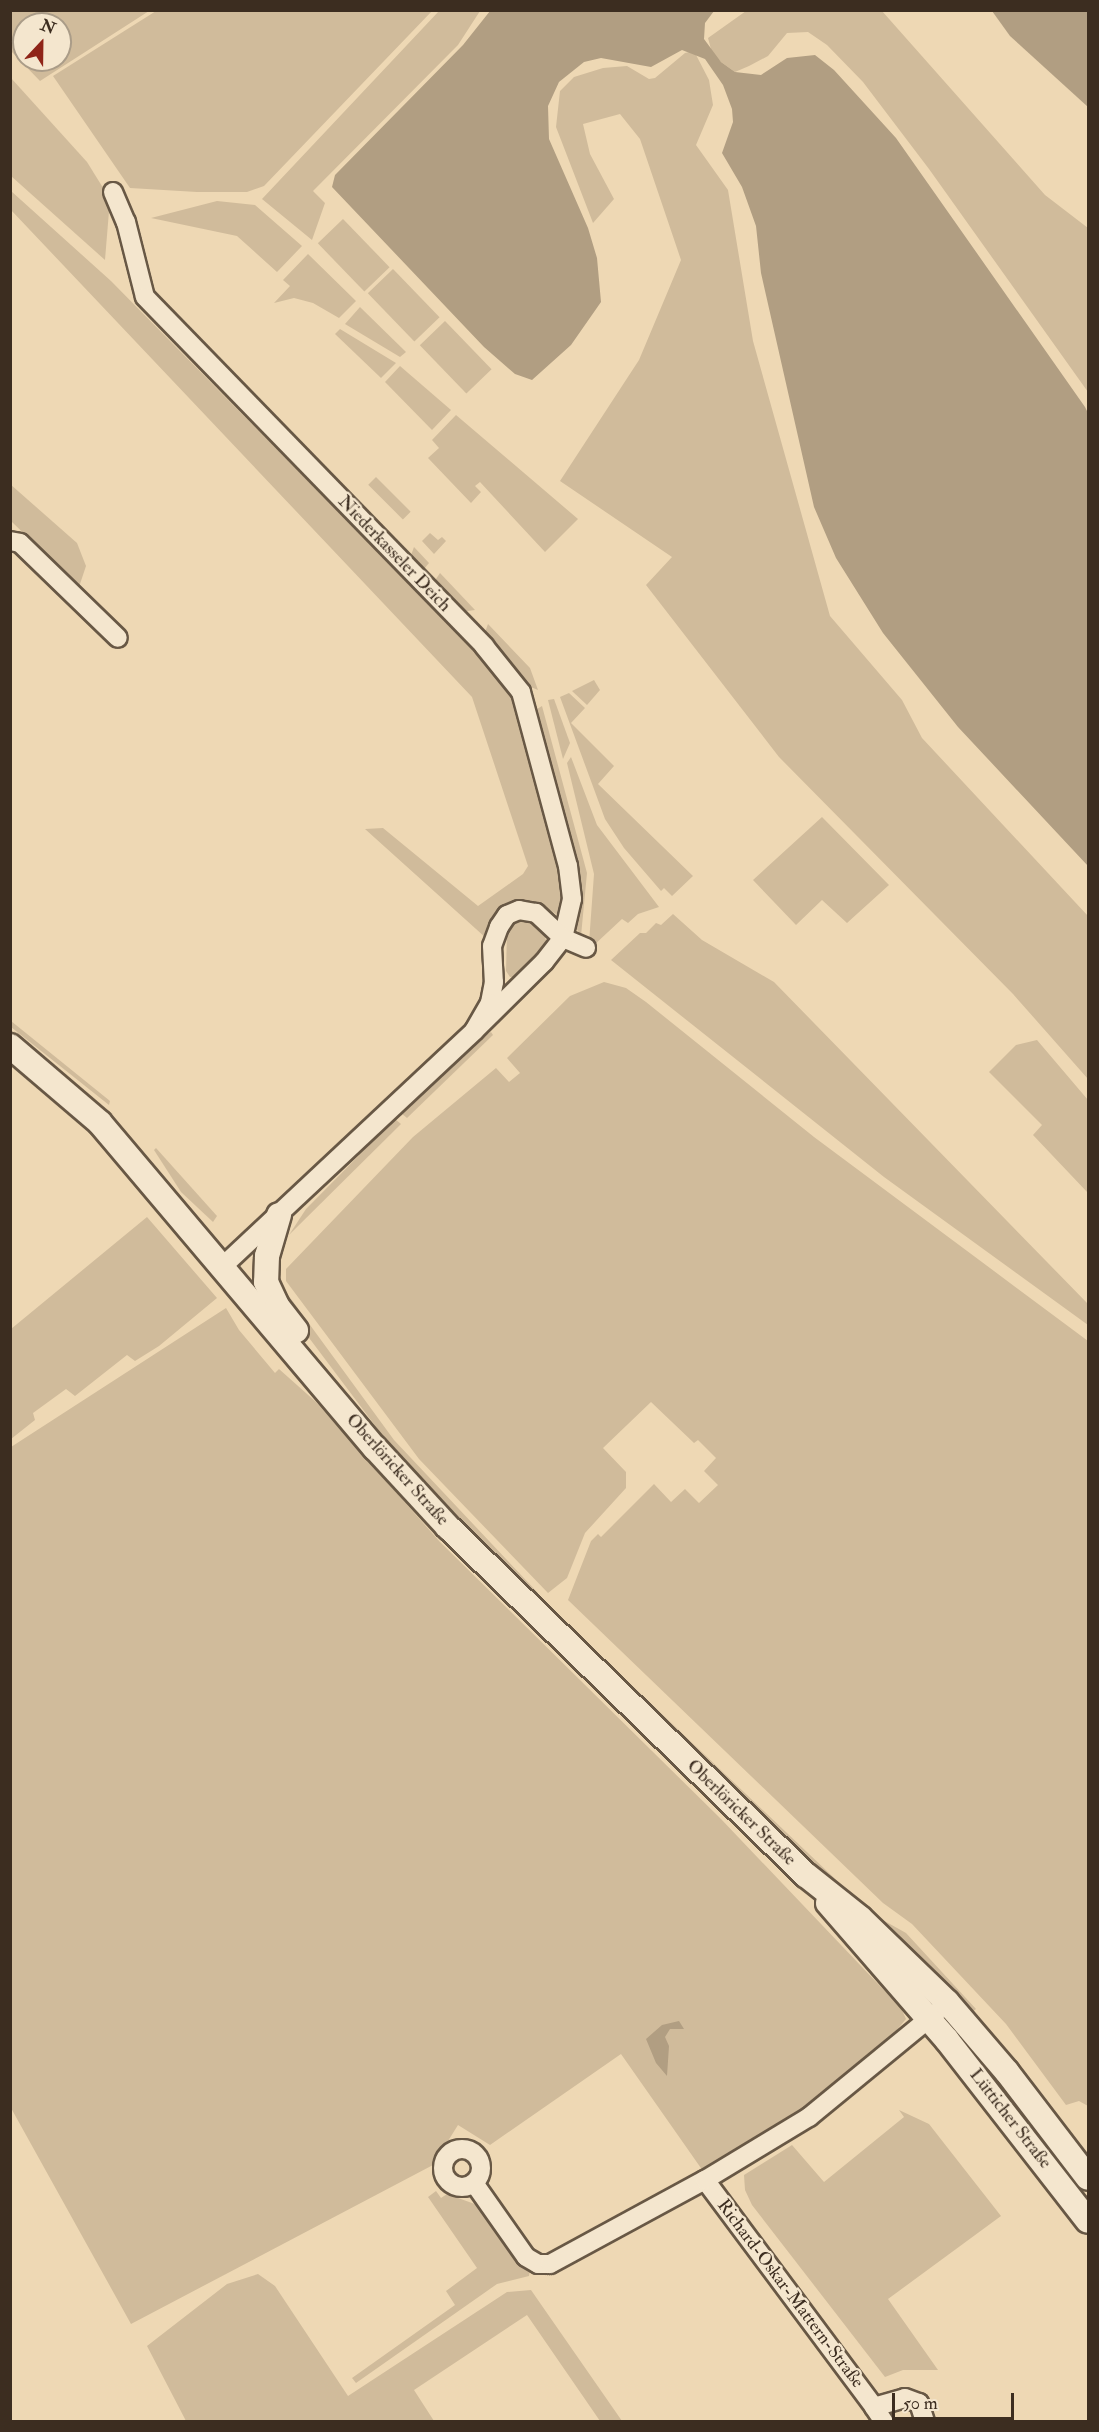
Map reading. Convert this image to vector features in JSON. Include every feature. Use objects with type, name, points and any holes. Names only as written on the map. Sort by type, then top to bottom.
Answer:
[{"type":"main road","name":"Oberlöricker Straße","points":[[10,1046],[100,1123],[327,1391],[448,1527],[806,1875],[860,1918],[947,2002]]},
{"type":"main road","points":[[279,1215],[267,1256],[266,1282],[277,1306],[326,1367],[327,1391]]},
{"type":"main road","name":"Oberlöricker Straße","points":[[806,1875],[848,1930],[929,2019]]},
{"type":"main road","name":"Lütticher Straße","points":[[947,2002],[1007,2072],[1089,2178]]},
{"type":"main road","name":"Lütticher Straße","points":[[929,2019],[1089,2221]]},
{"type":"street","name":"Niederkasseler Deich","points":[[113,192],[126,222],[145,297],[483,646],[521,692],[568,866],[572,898],[563,938]]},
{"type":"street","points":[[10,541],[20,543],[118,638]]},
{"type":"street","points":[[474,1031],[490,1004],[494,982],[492,946],[507,915],[519,910],[537,913],[563,938],[586,948]]},
{"type":"street","points":[[222,1266],[474,1031],[563,938]]},
{"type":"street","points":[[474,2183],[526,2257],[546,2265],[705,2180],[809,2116],[947,2002]]},
{"type":"street","name":"Richard-Oskar-Mattern-Straße","points":[[705,2180],[879,2414]]},
{"type":"street","name":"Richard-Oskar-Mattern-Straße","points":[[879,2414],[883,2402],[910,2399],[924,2408],[925,2421]]},
{"type":"shaded area","points":[[11,10],[149,11],[72,60],[72,12],[12,12],[12,52]]},
{"type":"shaded area","points":[[156,10],[432,11],[264,186],[247,192],[130,188],[53,76],[59,72],[72,72],[72,64]]},
{"type":"shaded area","points":[[439,11],[480,11],[458,45],[313,191],[325,203],[312,240],[262,199]]},
{"type":"shaded area","points":[[490,11],[714,11],[705,23],[704,39],[721,62],[735,72],[761,75],[787,58],[815,55],[834,70],[896,138],[1085,407],[1088,413],[1088,866],[958,727],[883,633],[836,558],[814,507],[761,273],[756,226],[742,187],[722,153],[733,122],[732,109],[723,85],[705,59],[682,50],[651,67],[601,58],[584,62],[559,82],[548,106],[549,139],[588,228],[597,258],[601,302],[571,345],[532,380],[515,374],[484,347],[332,187],[335,175],[463,45]]},
{"type":"shaded area","points":[[746,11],[882,11],[1045,195],[1088,228],[1088,392],[929,169],[863,82],[827,45],[808,32],[787,33],[768,56],[735,72],[712,53],[708,38]]},
{"type":"shaded area","points":[[992,11],[1088,11],[1088,107],[1010,36]]},
{"type":"shaded area","points":[[694,51],[709,80],[713,105],[696,145],[728,190],[753,341],[830,616],[902,700],[922,738],[1088,916],[1088,1079],[1013,994],[779,757],[646,585],[672,557],[560,481],[639,360],[681,260],[640,139],[620,114],[583,124],[590,154],[614,199],[593,223],[556,127],[560,91],[574,77],[603,68],[627,66],[649,79],[655,78],[685,53]]},
{"type":"shaded area","points":[[31,72],[54,72],[40,81]]},
{"type":"shaded area","points":[[11,78],[87,162],[110,199],[105,260],[11,176]]},
{"type":"shaded area","points":[[11,191],[111,281],[495,671],[515,704],[564,880],[563,914],[556,914],[538,902],[524,903],[486,938],[365,829],[383,828],[478,906],[523,874],[528,866],[472,697],[11,210]]},
{"type":"shaded area","points":[[217,201],[255,205],[302,246],[277,272],[237,236],[151,218]]},
{"type":"shaded area","points":[[343,219],[390,267],[364,292],[318,243]]},
{"type":"shaded area","points":[[308,254],[356,301],[339,318],[313,303],[294,298],[274,303],[290,286],[283,280]]},
{"type":"shaded area","points":[[393,269],[440,317],[414,342],[368,293]]},
{"type":"shaded area","points":[[360,307],[406,352],[400,357],[345,324]]},
{"type":"shaded area","points":[[445,321],[492,369],[466,394],[420,345]]},
{"type":"shaded area","points":[[340,329],[396,363],[381,378],[335,334]]},
{"type":"shaded area","points":[[400,366],[451,410],[432,430],[385,382]]},
{"type":"shaded area","points":[[456,415],[578,519],[545,552],[480,482],[475,486],[481,492],[471,503],[428,458],[439,448],[432,440]]},
{"type":"shaded area","points":[[376,477],[411,512],[403,519],[368,485]]},
{"type":"shaded area","points":[[10,484],[77,543],[86,566],[79,587],[11,521]]},
{"type":"shaded area","points":[[430,533],[438,540],[442,537],[446,541],[434,554],[422,541]]},
{"type":"shaded area","points":[[414,547],[429,563],[424,569],[410,558]]},
{"type":"shaded area","points":[[440,573],[475,610],[461,612],[434,582]]},
{"type":"shaded area","points":[[488,624],[530,668],[538,690],[526,685],[515,666],[484,635]]},
{"type":"shaded area","points":[[594,680],[600,690],[587,705],[572,691]]},
{"type":"shaded area","points":[[569,693],[585,708],[571,723],[614,766],[598,784],[693,876],[672,896],[664,888],[661,891],[624,848],[605,819],[560,697]]},
{"type":"shaded area","points":[[554,699],[570,743],[563,759],[548,700]]},
{"type":"shaded area","points":[[542,706],[587,873],[581,936],[575,926],[578,874],[537,709]]},
{"type":"shaded area","points":[[571,757],[597,825],[659,907],[638,914],[628,923],[622,919],[593,946],[589,943],[594,874],[567,763]]},
{"type":"shaded area","points":[[822,817],[889,885],[847,923],[822,900],[796,925],[753,880]]},
{"type":"shaded area","points":[[673,914],[702,940],[774,982],[1088,1304],[1088,1325],[884,1177],[611,960],[640,933],[646,933],[656,923],[661,925]]},
{"type":"shaded area","points":[[526,920],[542,929],[547,943],[518,977],[510,977],[506,971],[507,932],[516,922]]},
{"type":"shaded area","points":[[604,982],[626,988],[646,1002],[814,1137],[1088,1341],[1088,2106],[1079,2101],[1066,2105],[1006,2024],[912,1924],[883,1903],[568,1600],[591,1541],[598,1534],[601,1537],[654,1484],[671,1502],[685,1489],[699,1503],[718,1485],[704,1471],[716,1458],[698,1440],[694,1443],[651,1402],[603,1448],[626,1472],[626,1488],[585,1533],[567,1578],[548,1593],[419,1459],[286,1281],[286,1269],[413,1137],[496,1068],[509,1082],[520,1073],[507,1058],[570,996]]},
{"type":"shaded area","points":[[11,1021],[110,1101],[109,1105],[11,1027]]},
{"type":"shaded area","points":[[491,1032],[493,1035],[407,1118],[401,1113],[472,1044]]},
{"type":"shaded area","points":[[1037,1040],[1088,1100],[1088,1193],[1033,1135],[1042,1125],[989,1072],[1016,1045]]},
{"type":"shaded area","points":[[395,1119],[401,1124],[289,1235],[306,1209]]},
{"type":"shaded area","points":[[156,1148],[217,1216],[213,1222],[181,1192],[154,1150]]},
{"type":"shaded area","points":[[147,1217],[217,1298],[159,1346],[135,1361],[127,1355],[75,1396],[66,1389],[33,1413],[35,1420],[11,1439],[11,1329]]},
{"type":"shaded area","points":[[275,1277],[394,1440],[538,1593],[529,1592],[389,1444],[285,1306]]},
{"type":"shaded area","points":[[226,1308],[239,1330],[275,1373],[279,1369],[316,1402],[440,1542],[721,1819],[901,2008],[906,2019],[879,2051],[803,2110],[703,2171],[621,2054],[490,2145],[458,2125],[433,2165],[131,2324],[11,2108],[11,1447]]},
{"type":"shaded area","points":[[558,1615],[872,1914],[906,1933],[976,2009],[970,2014],[562,1625]]},
{"type":"shaded area","points":[[679,2021],[684,2029],[670,2029],[665,2037],[669,2046],[667,2076],[656,2063],[646,2039],[662,2025]]},
{"type":"shaded area","points":[[899,2110],[929,2124],[1001,2216],[888,2299],[938,2370],[903,2370],[885,2377],[752,2205],[745,2190],[744,2175],[792,2145],[824,2182],[904,2117]]},
{"type":"shaded area","points":[[436,2191],[441,2198],[447,2194],[483,2207],[530,2269],[529,2276],[497,2284],[356,2383],[352,2378],[455,2305],[446,2291],[477,2268],[428,2197]]},
{"type":"shaded area","points":[[258,2274],[275,2286],[348,2396],[507,2292],[531,2290],[622,2421],[600,2421],[527,2315],[414,2390],[434,2421],[186,2421],[147,2346],[227,2284]]}]
